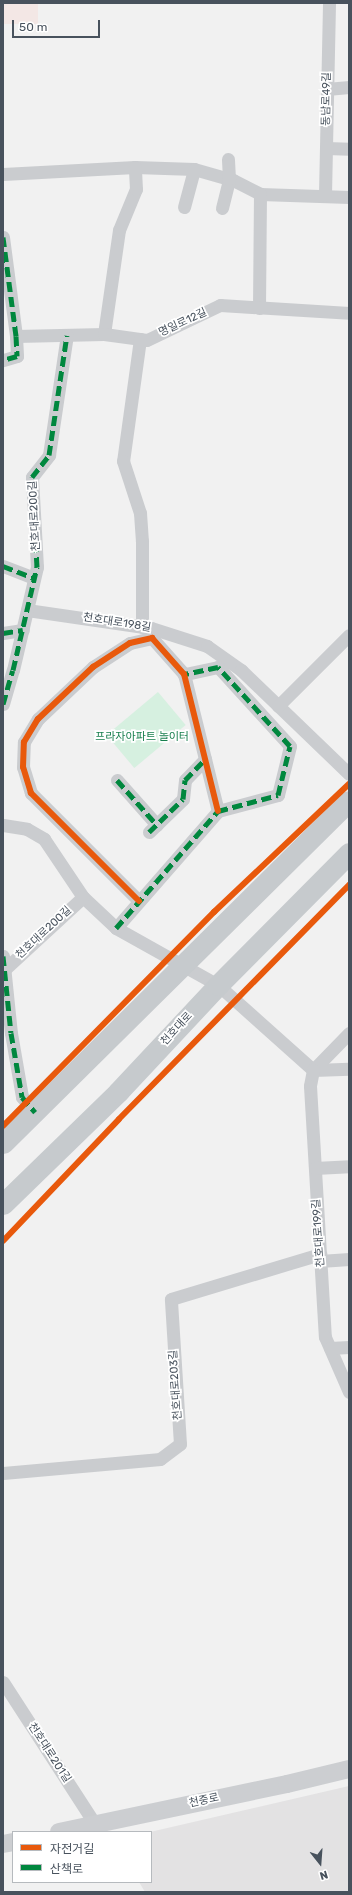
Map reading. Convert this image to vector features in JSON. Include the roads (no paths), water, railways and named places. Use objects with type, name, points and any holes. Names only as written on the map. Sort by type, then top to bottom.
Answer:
[{"type":"main road","points":[[3,1143],[185,965],[349,801]]},
{"type":"main road","name":"천호대로","points":[[3,1204],[118,1092],[218,985],[349,853]]},
{"type":"main road","name":"천중로","points":[[63,1831],[287,1784],[349,1769]]},
{"type":"street","name":"동남로49길","points":[[325,195],[329,3]]},
{"type":"street","points":[[327,89],[349,87]]},
{"type":"street","points":[[326,148],[349,149]]},
{"type":"street","points":[[222,208],[229,179],[228,159]]},
{"type":"street","points":[[3,174],[135,167],[194,169],[229,179],[260,194],[349,197]]},
{"type":"street","points":[[104,334],[120,230],[136,189],[135,167]]},
{"type":"street","points":[[184,207],[194,169]]},
{"type":"street","points":[[259,308],[260,194]]},
{"type":"street","points":[[3,237],[16,336],[17,356],[3,360]]},
{"type":"street","name":"명일로12길","points":[[16,336],[104,334],[148,340],[220,305],[349,313]]},
{"type":"street","name":"천호대로200길","points":[[3,704],[23,630],[37,567],[32,477],[49,455],[66,335]]},
{"type":"street","points":[[140,339],[123,461],[140,513],[142,541],[142,627]]},
{"type":"street","points":[[3,566],[34,578]]},
{"type":"street","name":"천호대로198길","points":[[27,610],[151,628],[207,646],[241,670],[349,774]]},
{"type":"street","points":[[3,633],[23,630]]},
{"type":"street","points":[[278,706],[349,635]]},
{"type":"street","points":[[139,901],[31,793],[23,767],[24,742],[38,719],[93,667],[130,643],[152,638],[184,674],[218,811]]},
{"type":"street","points":[[116,928],[218,811],[278,795],[290,746],[218,667],[184,674]]},
{"type":"street","points":[[117,780],[153,828],[183,799],[185,780],[205,759]]},
{"type":"street","points":[[3,825],[27,830],[44,840],[83,897],[116,928],[185,965],[218,985],[312,1070],[349,1069]]},
{"type":"street","name":"천호대로200길","points":[[5,969],[83,897]]},
{"type":"street","name":"천호대로200길","points":[[3,956],[11,1033],[22,1097],[35,1112]]},
{"type":"street","points":[[312,1070],[349,1033]]},
{"type":"street","name":"천호대로199길","points":[[312,1070],[310,1086],[325,1337],[349,1392]]},
{"type":"street","points":[[315,1168],[349,1166]]},
{"type":"street","points":[[320,1257],[349,1259]]},
{"type":"street","name":"천호대로203길","points":[[3,1473],[160,1459],[180,1444],[171,1299],[320,1257]]},
{"type":"street","points":[[330,1348],[349,1347]]},
{"type":"street","name":"천호대로201길","points":[[3,1682],[95,1824]]},
{"type":"park label","name":"프라자아파트 놀이터","points":[[142,737]]}]
